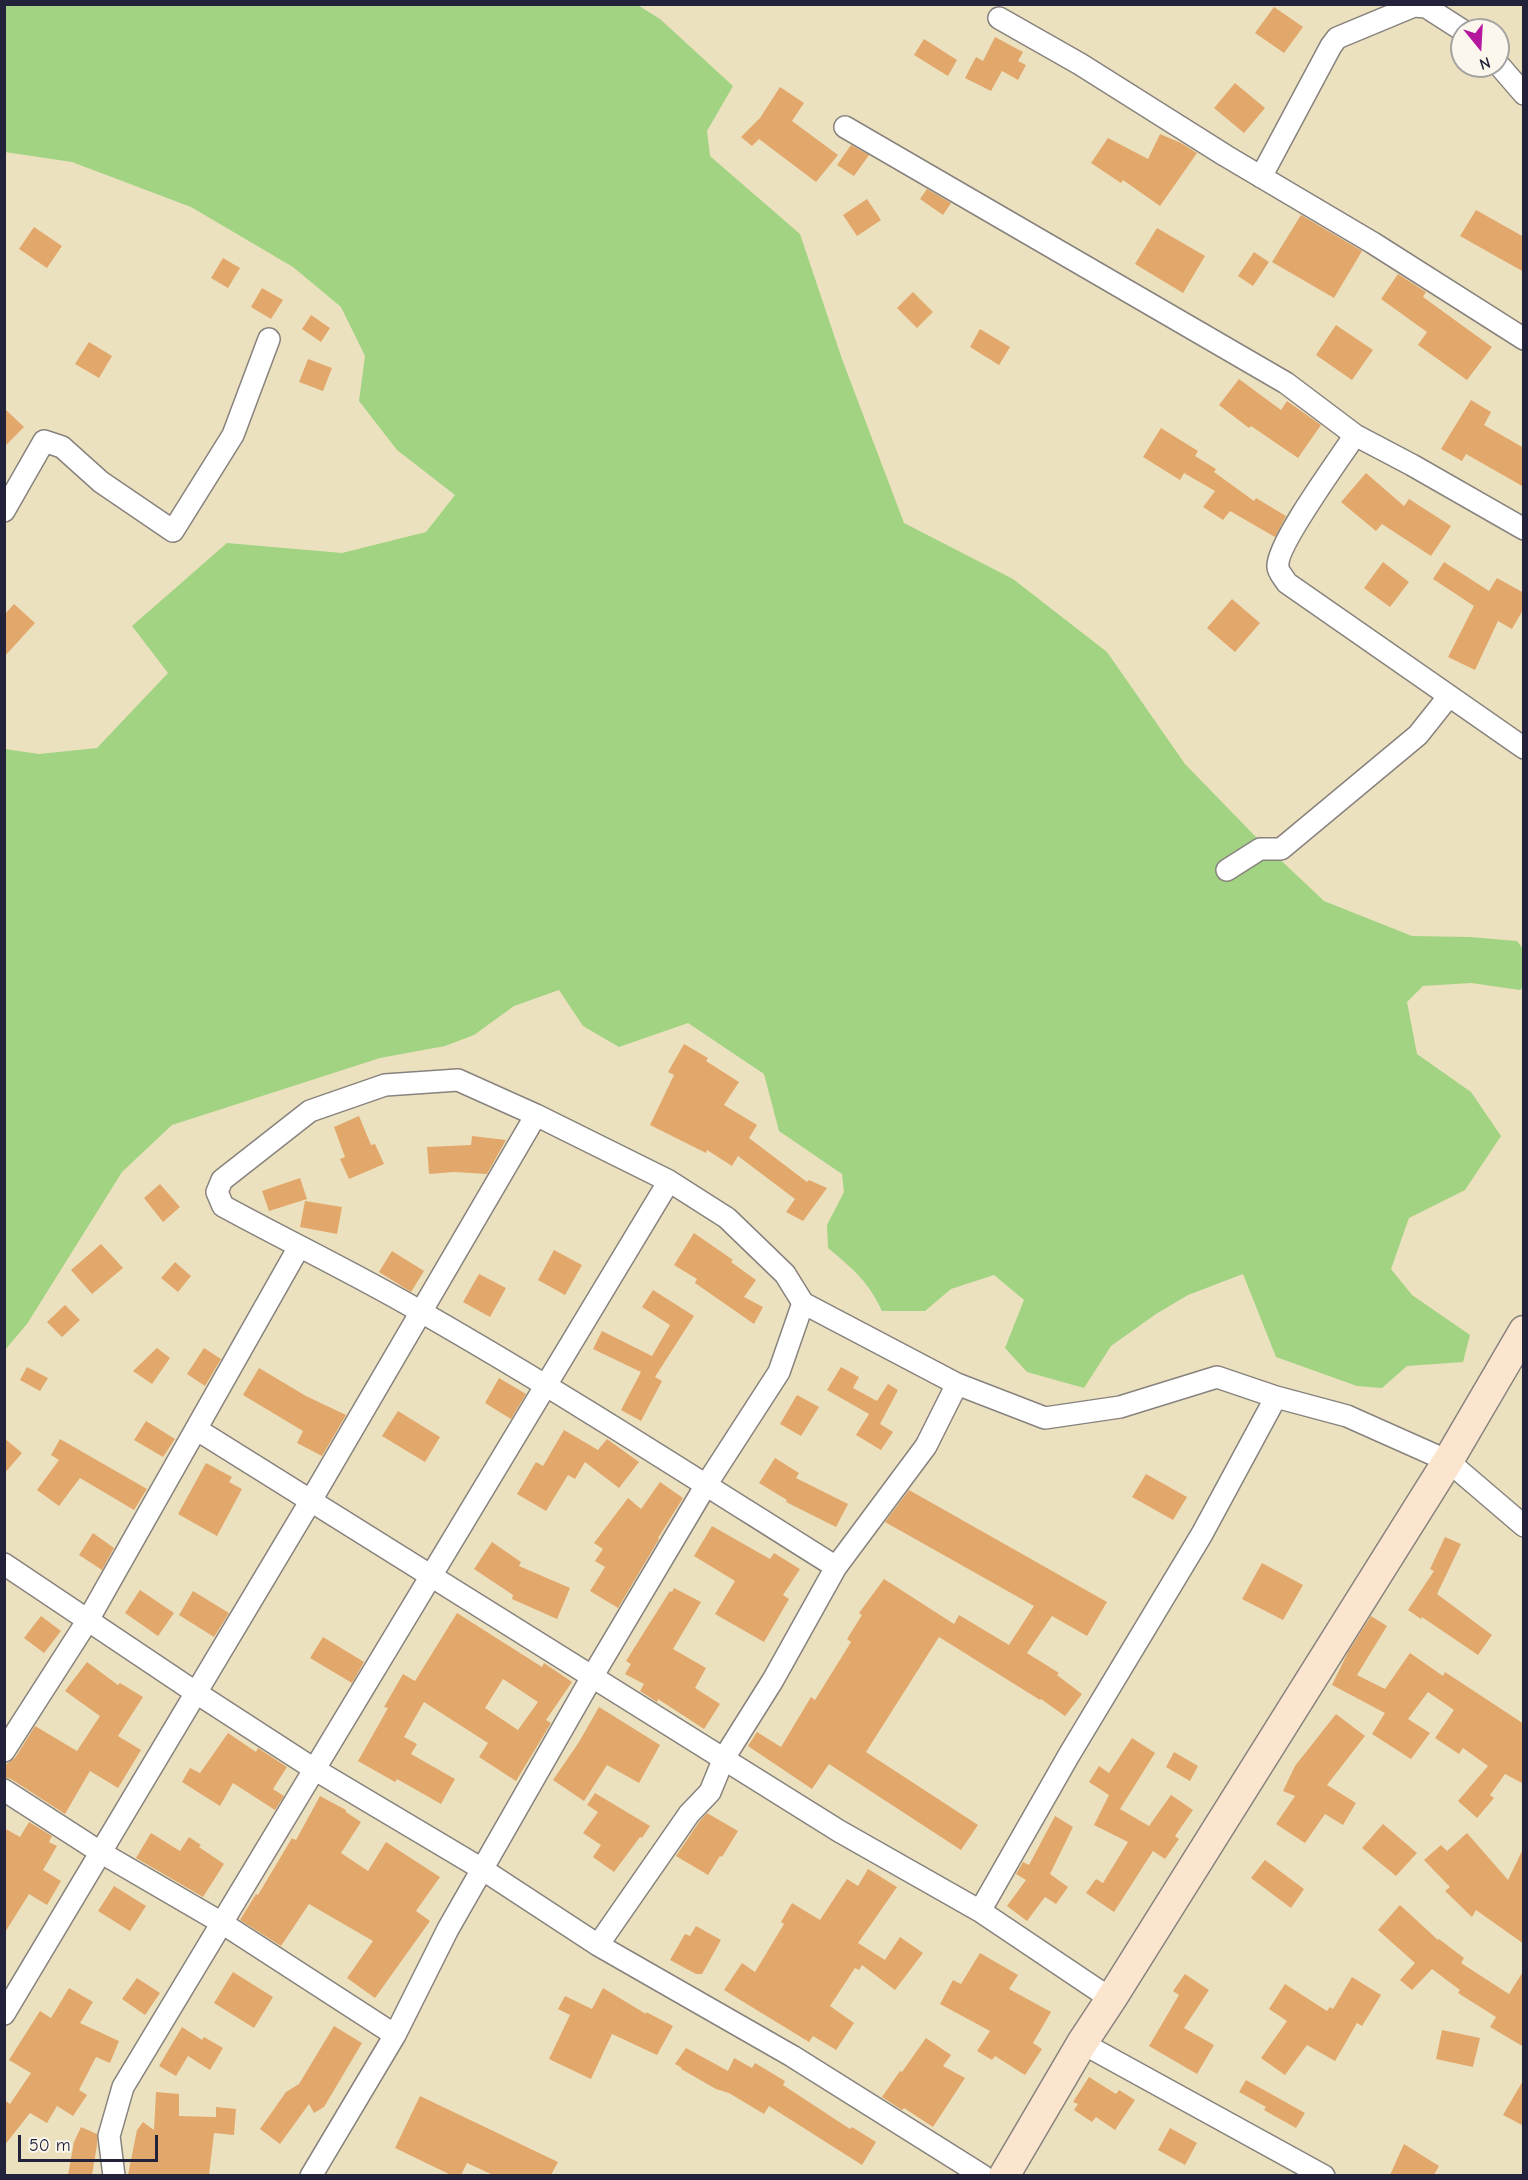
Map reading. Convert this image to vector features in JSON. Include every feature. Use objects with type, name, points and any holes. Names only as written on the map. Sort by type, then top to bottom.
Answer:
[{"type":"main road","points":[[1004,2175],[1082,2043],[1112,1999],[1448,1461],[1524,1331]]},
{"type":"street","points":[[1261,177],[1331,46],[1337,39],[1414,6],[1426,7],[1450,22]]},
{"type":"street","points":[[999,18],[1080,64],[1261,177],[1373,243],[1524,339]]},
{"type":"street","points":[[1510,78],[1524,94]]},
{"type":"street","points":[[845,127],[1286,383],[1355,435],[1524,529]]},
{"type":"street","points":[[4,511],[44,441],[62,447],[101,482],[173,531],[233,435],[269,339]]},
{"type":"street","points":[[1355,435],[1300,518],[1279,555],[1277,568],[1287,583],[1524,748]]},
{"type":"street","points":[[1227,870],[1260,849],[1281,849],[1418,735],[1449,696]]},
{"type":"street","points":[[836,1567],[546,1385],[421,1311],[223,1206],[217,1192],[222,1180],[310,1111],[385,1085],[458,1080],[669,1180],[727,1218],[785,1274],[803,1303],[957,1384],[1045,1418],[1120,1407],[1217,1377],[1276,1397],[1347,1416],[1448,1461],[1524,1526]]},
{"type":"street","points":[[4,2014],[310,1502],[536,1115]]},
{"type":"street","points":[[114,2175],[109,2136],[123,2087],[669,1180]]},
{"type":"street","points":[[4,1751],[88,1620],[299,1247]]},
{"type":"street","points":[[311,2175],[395,2036],[448,1929],[592,1677],[706,1485],[779,1371],[803,1303]]},
{"type":"street","points":[[598,1945],[689,1814],[710,1792],[724,1758],[773,1680],[836,1567],[926,1446],[957,1384]]},
{"type":"street","points":[[980,1911],[1069,1755],[1202,1534],[1276,1397]]},
{"type":"street","points":[[196,1430],[839,1831],[980,1911],[1112,1999]]},
{"type":"street","points":[[4,1564],[195,1692],[314,1768],[482,1869],[598,1945],[792,2056],[983,2175]]},
{"type":"street","points":[[4,1790],[100,1852],[222,1923],[395,2036]]},
{"type":"street","points":[[1082,2043],[1324,2175]]},
{"type":"green space","points":[[636,4],[660,19],[733,86],[707,131],[710,156],[800,234],[842,359],[904,523],[1013,579],[1107,652],[1185,764],[1253,834],[1324,901],[1412,936],[1517,941],[1523,949],[1523,987],[1520,990],[1471,983],[1423,986],[1407,1002],[1417,1054],[1471,1092],[1501,1136],[1465,1190],[1409,1218],[1391,1269],[1412,1295],[1470,1335],[1463,1362],[1407,1366],[1382,1388],[1357,1386],[1276,1357],[1243,1274],[1188,1295],[1156,1314],[1111,1346],[1084,1388],[1027,1372],[1005,1348],[1024,1300],[994,1275],[951,1289],[925,1311],[882,1311],[866,1284],[828,1248],[827,1225],[844,1192],[842,1174],[779,1131],[764,1074],[688,1023],[619,1047],[583,1026],[559,990],[514,1006],[474,1035],[445,1046],[380,1058],[172,1125],[122,1172],[27,1324],[5,1350],[5,749],[39,754],[97,748],[168,673],[132,626],[227,543],[342,553],[426,532],[455,495],[397,450],[359,401],[365,356],[341,307],[293,267],[191,207],[72,162],[5,152],[5,5]]},
{"type":"building","points":[[1274,7],[1303,27],[1284,53],[1255,33]]},
{"type":"building","points":[[995,37],[1023,52],[1018,61],[1026,65],[1018,80],[1002,71],[991,91],[965,78],[976,57],[983,61]]},
{"type":"building","points":[[924,39],[957,60],[948,76],[914,55]]},
{"type":"building","points":[[1235,83],[1265,108],[1244,133],[1214,108]]},
{"type":"building","points":[[780,87],[804,103],[792,121],[838,155],[816,182],[759,139],[752,146],[741,137],[760,118]]},
{"type":"building","points":[[1160,134],[1197,153],[1160,206],[1123,180],[1121,183],[1091,163],[1108,138],[1148,159]]},
{"type":"building","points":[[851,145],[869,155],[854,176],[837,165]]},
{"type":"building","points":[[927,189],[951,203],[943,215],[920,199]]},
{"type":"building","points":[[867,199],[881,220],[857,236],[843,215]]},
{"type":"building","points":[[1476,210],[1524,237],[1524,272],[1460,236]]},
{"type":"building","points":[[1301,215],[1362,251],[1334,298],[1272,262]]},
{"type":"building","points":[[34,227],[62,246],[47,268],[19,249]]},
{"type":"building","points":[[1157,228],[1205,256],[1183,293],[1135,264]]},
{"type":"building","points":[[1254,252],[1269,262],[1253,286],[1238,276]]},
{"type":"building","points":[[223,258],[240,268],[228,288],[211,278]]},
{"type":"building","points":[[1398,274],[1426,292],[1423,297],[1492,347],[1467,380],[1418,345],[1427,332],[1381,299]]},
{"type":"building","points":[[262,288],[283,300],[271,319],[251,307]]},
{"type":"building","points":[[913,292],[933,312],[917,328],[897,308]]},
{"type":"building","points":[[311,315],[330,328],[321,342],[302,329]]},
{"type":"building","points":[[1336,325],[1373,350],[1352,380],[1316,355]]},
{"type":"building","points":[[980,329],[1010,347],[999,365],[970,347]]},
{"type":"building","points":[[89,342],[112,356],[99,378],[75,364]]},
{"type":"building","points":[[308,359],[332,368],[323,391],[299,382]]},
{"type":"building","points":[[1239,379],[1281,410],[1287,401],[1321,425],[1298,458],[1251,426],[1249,428],[1219,405]]},
{"type":"building","points":[[1471,400],[1491,412],[1484,425],[1524,448],[1524,487],[1466,454],[1462,461],[1441,449]]},
{"type":"building","points":[[4,408],[24,427],[4,447]]},
{"type":"building","points":[[1161,428],[1198,451],[1195,456],[1216,469],[1214,472],[1254,501],[1256,498],[1286,516],[1275,537],[1230,511],[1223,520],[1203,507],[1215,491],[1184,473],[1180,480],[1143,457]]},
{"type":"building","points":[[1366,473],[1404,506],[1409,499],[1451,526],[1431,556],[1382,524],[1376,531],[1341,502]]},
{"type":"building","points":[[1383,562],[1409,582],[1390,607],[1364,588]]},
{"type":"building","points":[[1444,562],[1489,591],[1497,578],[1524,593],[1524,608],[1512,629],[1498,621],[1475,670],[1448,657],[1474,606],[1433,579]]},
{"type":"building","points":[[1232,599],[1260,623],[1235,652],[1207,628]]},
{"type":"building","points":[[14,604],[35,623],[4,657],[4,615]]},
{"type":"building","points":[[684,1044],[708,1058],[706,1061],[739,1082],[724,1105],[757,1125],[749,1138],[807,1182],[809,1180],[827,1188],[803,1221],[786,1212],[795,1199],[738,1156],[732,1166],[707,1150],[706,1153],[650,1125],[674,1075],[668,1072]]},
{"type":"building","points":[[359,1116],[371,1145],[375,1144],[384,1164],[349,1179],[340,1159],[345,1157],[334,1127]]},
{"type":"building","points":[[472,1136],[506,1140],[487,1174],[454,1172],[429,1174],[427,1147],[471,1145]]},
{"type":"building","points":[[300,1178],[307,1199],[269,1211],[262,1191]]},
{"type":"building","points":[[160,1184],[180,1207],[163,1222],[144,1198]]},
{"type":"building","points":[[305,1201],[342,1207],[337,1234],[300,1227]]},
{"type":"building","points":[[694,1233],[733,1260],[731,1262],[756,1280],[744,1297],[763,1307],[754,1324],[695,1283],[697,1279],[674,1265]]},
{"type":"building","points":[[101,1244],[123,1268],[92,1294],[71,1270]]},
{"type":"building","points":[[554,1250],[582,1265],[565,1295],[538,1280]]},
{"type":"building","points":[[392,1251],[424,1271],[411,1292],[379,1272]]},
{"type":"building","points":[[175,1262],[191,1276],[178,1292],[161,1278]]},
{"type":"building","points":[[479,1274],[506,1288],[490,1317],[463,1302]]},
{"type":"building","points":[[653,1290],[694,1316],[655,1377],[662,1381],[641,1421],[621,1410],[641,1372],[593,1349],[602,1331],[652,1356],[670,1325],[642,1307]]},
{"type":"building","points":[[65,1305],[80,1320],[62,1337],[47,1322]]},
{"type":"building","points":[[157,1348],[170,1358],[152,1384],[133,1371]]},
{"type":"building","points":[[204,1348],[221,1359],[205,1386],[187,1374]]},
{"type":"building","points":[[27,1367],[48,1378],[40,1391],[20,1380]]},
{"type":"building","points":[[841,1367],[859,1377],[853,1388],[877,1401],[888,1384],[898,1390],[880,1424],[893,1432],[881,1450],[856,1435],[869,1414],[827,1390]]},
{"type":"building","points":[[259,1368],[306,1396],[346,1415],[322,1456],[297,1443],[303,1431],[243,1395]]},
{"type":"building","points":[[499,1378],[526,1394],[511,1419],[485,1403]]},
{"type":"building","points":[[797,1395],[819,1407],[801,1436],[780,1424]]},
{"type":"building","points":[[398,1411],[440,1437],[425,1462],[382,1436]]},
{"type":"building","points":[[146,1421],[175,1439],[163,1457],[134,1440]]},
{"type":"building","points":[[564,1430],[598,1450],[607,1439],[639,1462],[619,1488],[585,1462],[575,1479],[568,1475],[546,1511],[517,1494],[536,1462],[543,1466]]},
{"type":"building","points":[[4,1438],[22,1453],[4,1474]]},
{"type":"building","points":[[60,1439],[147,1489],[134,1510],[80,1478],[59,1506],[37,1490],[59,1460],[51,1455]]},
{"type":"building","points":[[775,1458],[799,1473],[796,1478],[848,1504],[836,1527],[786,1502],[787,1500],[759,1483]]},
{"type":"building","points":[[206,1463],[232,1477],[229,1482],[242,1489],[217,1536],[178,1514]]},
{"type":"building","points":[[1146,1474],[1187,1497],[1173,1520],[1132,1497]]},
{"type":"building","points":[[660,1482],[683,1498],[618,1608],[590,1591],[605,1567],[595,1561],[603,1549],[594,1543],[628,1498],[641,1509]]},
{"type":"building","points":[[909,1490],[1107,1602],[1087,1636],[1052,1616],[1027,1653],[1059,1673],[1057,1675],[1082,1694],[1065,1716],[939,1637],[866,1752],[978,1825],[961,1850],[829,1764],[812,1789],[748,1746],[757,1732],[781,1747],[811,1697],[815,1700],[851,1642],[847,1639],[862,1615],[859,1613],[884,1579],[954,1624],[959,1615],[1009,1645],[1034,1606],[885,1522]]},
{"type":"building","points":[[712,1526],[770,1559],[774,1553],[800,1569],[783,1595],[789,1599],[764,1642],[715,1614],[735,1581],[694,1556]]},
{"type":"building","points":[[93,1533],[114,1548],[102,1570],[79,1555]]},
{"type":"building","points":[[1445,1537],[1461,1544],[1437,1594],[1492,1635],[1478,1655],[1408,1610],[1434,1571],[1430,1569]]},
{"type":"building","points":[[492,1542],[521,1562],[519,1566],[570,1588],[557,1619],[512,1599],[513,1595],[474,1569]]},
{"type":"building","points":[[1262,1563],[1303,1585],[1283,1620],[1242,1599]]},
{"type":"building","points":[[674,1588],[701,1602],[673,1649],[706,1668],[695,1688],[720,1704],[704,1729],[658,1699],[657,1702],[640,1691],[644,1684],[625,1674],[631,1664],[626,1661]]},
{"type":"building","points":[[140,1590],[174,1613],[158,1636],[125,1613]]},
{"type":"building","points":[[193,1591],[229,1613],[214,1637],[179,1615]]},
{"type":"building","points":[[457,1613],[542,1667],[544,1663],[572,1682],[546,1720],[551,1723],[516,1781],[479,1757],[488,1743],[424,1702],[404,1737],[417,1744],[411,1754],[455,1779],[441,1804],[397,1779],[395,1782],[358,1761],[388,1708],[384,1707],[403,1674],[415,1681]],"holes":[[[503,1679],[538,1702],[518,1730],[485,1708]]]},
{"type":"building","points":[[41,1616],[61,1631],[44,1653],[24,1638]]},
{"type":"building","points":[[1371,1616],[1387,1626],[1357,1675],[1385,1689],[1410,1653],[1443,1676],[1445,1672],[1524,1724],[1524,1784],[1505,1774],[1490,1795],[1494,1798],[1477,1818],[1458,1801],[1488,1766],[1463,1748],[1459,1754],[1435,1738],[1454,1710],[1428,1692],[1408,1719],[1430,1733],[1411,1759],[1372,1734],[1385,1713],[1332,1685],[1348,1652]]},
{"type":"building","points":[[323,1637],[364,1662],[352,1683],[310,1658]]},
{"type":"building","points":[[87,1662],[118,1685],[120,1683],[143,1697],[118,1736],[141,1750],[118,1788],[90,1771],[65,1814],[11,1779],[4,1777],[4,1766],[15,1758],[35,1726],[77,1751],[100,1716],[65,1691]]},
{"type":"building","points":[[599,1707],[660,1745],[639,1783],[607,1765],[584,1801],[553,1780]]},
{"type":"building","points":[[1336,1714],[1365,1736],[1327,1785],[1356,1803],[1343,1825],[1325,1814],[1305,1843],[1276,1824],[1295,1796],[1283,1791],[1295,1766]]},
{"type":"building","points":[[228,1733],[256,1752],[258,1748],[287,1767],[273,1789],[284,1796],[275,1810],[233,1783],[220,1806],[182,1782],[190,1768],[200,1773]]},
{"type":"building","points":[[1132,1738],[1155,1753],[1120,1809],[1149,1826],[1171,1795],[1193,1810],[1175,1836],[1179,1839],[1165,1859],[1153,1851],[1114,1912],[1086,1893],[1096,1879],[1103,1883],[1128,1842],[1094,1825],[1109,1795],[1089,1782],[1099,1766],[1109,1773]]},
{"type":"building","points":[[1174,1752],[1198,1766],[1190,1781],[1166,1767]]},
{"type":"building","points":[[595,1793],[650,1826],[614,1872],[593,1857],[601,1845],[583,1833],[598,1812],[587,1805]]},
{"type":"building","points":[[320,1796],[346,1810],[361,1822],[341,1853],[368,1871],[386,1842],[440,1877],[416,1911],[430,1921],[375,1998],[347,1978],[373,1941],[309,1904],[281,1946],[240,1920],[256,1894],[258,1895],[292,1838],[296,1840]]},
{"type":"building","points":[[707,1813],[738,1831],[708,1875],[676,1856]]},
{"type":"building","points":[[1055,1816],[1073,1827],[1050,1874],[1068,1887],[1056,1904],[1045,1897],[1027,1921],[1007,1906],[1026,1880],[1016,1874],[1023,1862],[1029,1865]]},
{"type":"building","points":[[29,1822],[52,1836],[49,1842],[57,1846],[43,1870],[61,1881],[47,1905],[29,1894],[4,1934],[4,1828],[20,1837]]},
{"type":"building","points":[[1383,1824],[1417,1853],[1396,1876],[1362,1848]]},
{"type":"building","points":[[151,1833],[180,1851],[189,1837],[201,1845],[199,1847],[224,1864],[203,1897],[136,1858]]},
{"type":"building","points":[[1467,1833],[1508,1880],[1524,1847],[1524,1944],[1476,1910],[1472,1917],[1445,1891],[1450,1887],[1424,1860],[1441,1845],[1447,1851]]},
{"type":"building","points":[[1265,1860],[1304,1889],[1291,1908],[1251,1878]]},
{"type":"building","points":[[868,1869],[897,1887],[858,1943],[885,1960],[900,1937],[923,1953],[895,1990],[862,1965],[859,1970],[855,1968],[830,2006],[854,2023],[836,2050],[813,2036],[809,2042],[724,1990],[742,1963],[755,1972],[784,1924],[781,1922],[792,1903],[820,1920],[847,1879],[858,1886]]},
{"type":"building","points":[[114,1886],[146,1906],[130,1931],[98,1911]]},
{"type":"building","points":[[1400,1905],[1438,1940],[1464,1958],[1461,1963],[1509,1994],[1524,1970],[1524,2047],[1490,2027],[1496,2017],[1458,1993],[1460,1990],[1432,1969],[1412,1990],[1400,1980],[1415,1963],[1378,1930]]},
{"type":"building","points":[[696,1926],[721,1940],[702,1974],[696,1974],[670,1960],[685,1934],[690,1936]]},
{"type":"building","points":[[980,1953],[1018,1975],[1009,1989],[1051,2012],[1033,2043],[1042,2049],[1025,2075],[995,2056],[992,2060],[977,2051],[990,2031],[940,2004],[953,1980],[961,1984]]},
{"type":"building","points":[[233,1972],[273,1997],[254,2028],[214,2003]]},
{"type":"building","points":[[1185,1974],[1209,1990],[1184,2028],[1214,2045],[1197,2074],[1149,2046],[1179,1995],[1173,1991]]},
{"type":"building","points":[[1352,1977],[1381,1995],[1362,2026],[1357,2023],[1335,2061],[1307,2045],[1285,2075],[1261,2058],[1287,2021],[1269,2009],[1285,1984],[1327,2011],[1330,2007],[1333,2009]]},
{"type":"building","points":[[137,1978],[160,1993],[145,2015],[122,1999]]},
{"type":"building","points":[[69,1988],[93,2002],[80,2023],[119,2041],[110,2063],[96,2057],[79,2090],[87,2095],[73,2116],[57,2106],[47,2123],[30,2113],[4,2146],[4,2100],[10,2104],[31,2073],[9,2060],[40,2011],[51,2018]]},
{"type":"building","points":[[603,1988],[646,2014],[646,2012],[673,2026],[657,2055],[612,2034],[591,2079],[549,2059],[570,2015],[558,2009],[565,1996],[592,2009]]},
{"type":"building","points":[[334,2026],[362,2043],[324,2107],[314,2113],[309,2104],[280,2144],[260,2129],[286,2092],[299,2084]]},
{"type":"building","points":[[182,2027],[202,2040],[204,2037],[223,2048],[210,2070],[188,2056],[176,2076],[159,2066]]},
{"type":"building","points":[[1442,2030],[1480,2038],[1473,2067],[1436,2059]]},
{"type":"building","points":[[926,2038],[951,2055],[943,2066],[965,2078],[933,2127],[882,2097]]},
{"type":"building","points":[[686,2048],[728,2071],[734,2058],[752,2068],[755,2063],[785,2081],[783,2085],[850,2129],[852,2127],[876,2142],[862,2165],[769,2106],[764,2114],[681,2069],[675,2064]]},
{"type":"building","points":[[1089,2077],[1116,2094],[1119,2090],[1135,2100],[1115,2130],[1096,2117],[1092,2122],[1074,2110],[1078,2104],[1073,2102]]},
{"type":"building","points":[[1524,2079],[1524,2126],[1503,2115]]},
{"type":"building","points":[[1246,2080],[1305,2113],[1296,2128],[1264,2110],[1266,2107],[1239,2092]]},
{"type":"building","points":[[156,2092],[179,2094],[179,2116],[216,2117],[216,2107],[236,2109],[234,2135],[214,2133],[209,2175],[128,2175],[137,2130],[143,2122],[154,2130]]},
{"type":"building","points":[[420,2096],[558,2162],[551,2175],[493,2175],[467,2163],[461,2175],[451,2175],[395,2148]]},
{"type":"building","points":[[81,2127],[97,2134],[92,2175],[68,2175],[74,2142]]},
{"type":"building","points":[[1170,2128],[1197,2143],[1185,2165],[1158,2150]]},
{"type":"building","points":[[1404,2144],[1439,2166],[1434,2175],[1390,2175]]}]
